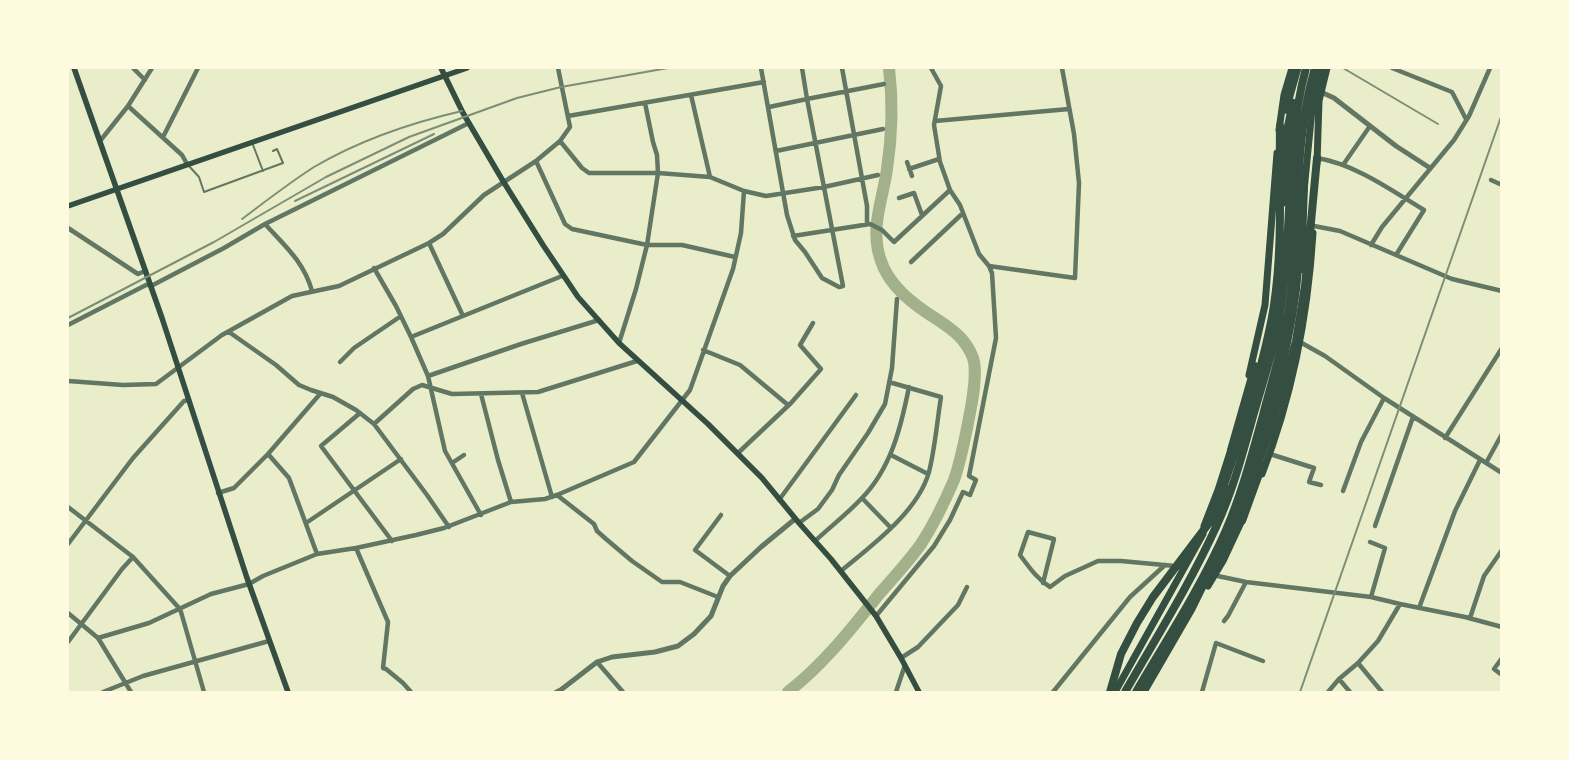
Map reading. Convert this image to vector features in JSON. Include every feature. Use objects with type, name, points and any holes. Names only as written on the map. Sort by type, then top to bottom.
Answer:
[{"type":"highway","points":[[1230,450],[1265,305],[1280,126],[1284,95],[1292,68]]},
{"type":"highway","points":[[1114,692],[1206,529],[1224,486],[1254,398],[1276,308],[1281,260],[1286,126],[1290,96],[1298,68]]},
{"type":"highway","points":[[1184,569],[1218,490],[1258,354],[1269,306],[1274,258],[1278,240],[1288,126],[1304,68]]},
{"type":"highway","points":[[1125,692],[1205,551],[1224,509],[1236,476],[1271,356],[1281,308],[1286,260],[1294,126],[1304,68]]},
{"type":"highway","points":[[1136,692],[1214,556],[1235,507],[1284,334],[1292,285],[1302,146],[1309,91],[1315,68]]},
{"type":"highway","points":[[1212,575],[1240,506],[1260,444],[1289,335],[1297,284],[1313,99],[1321,68]]},
{"type":"highway","points":[[1144,692],[1242,521],[1278,430],[1300,342],[1308,294],[1314,226],[1318,110],[1327,68]]},
{"type":"highway","points":[[1242,521],[1266,453],[1292,338],[1300,285],[1309,91]]},
{"type":"highway","points":[[1209,523],[1233,475],[1270,324],[1277,282],[1280,126]]},
{"type":"highway","points":[[1195,590],[1231,533],[1270,430],[1296,341],[1302,311],[1317,158]]},
{"type":"highway","points":[[1110,692],[1121,654],[1137,624],[1153,597],[1209,523],[1224,500],[1236,476]]},
{"type":"main road","points":[[74,68],[150,284],[249,584],[288,692]]},
{"type":"main road","points":[[441,68],[469,123],[503,181],[562,276],[578,298],[619,343],[683,401],[762,478],[872,610],[919,692]]},
{"type":"main road","points":[[68,206],[467,68]]},
{"type":"street","points":[[133,68],[145,80]]},
{"type":"street","points":[[100,141],[128,106],[152,68]]},
{"type":"street","points":[[163,137],[198,68]]},
{"type":"street","points":[[68,381],[122,385],[156,384],[198,352],[292,296],[339,286],[429,243],[443,234],[484,195],[536,161],[560,141],[570,127],[560,68]]},
{"type":"street","points":[[761,68],[787,216],[793,236],[822,278],[839,288],[843,286],[802,68]]},
{"type":"street","points":[[842,68],[869,224]]},
{"type":"street","points":[[876,616],[934,546],[950,520],[963,492],[970,495],[976,480],[969,476],[996,338],[992,273],[979,254],[960,205],[950,190],[939,159],[935,136],[935,121],[941,86],[931,68]]},
{"type":"street","points":[[989,266],[1076,278],[1079,183],[1074,134],[1062,68]]},
{"type":"street","points":[[1392,68],[1452,92],[1465,121]]},
{"type":"street","points":[[1371,245],[1405,199],[1454,140],[1469,116],[1490,68]]},
{"type":"street","points":[[568,116],[764,82]]},
{"type":"street","points":[[769,107],[884,84]]},
{"type":"street","points":[[1321,92],[1334,98],[1403,151],[1430,168]]},
{"type":"street","points":[[691,95],[710,177]]},
{"type":"street","points":[[619,343],[636,289],[647,245],[658,173],[657,155],[645,103]]},
{"type":"street","points":[[128,106],[182,155],[187,164]]},
{"type":"street","points":[[935,121],[1069,109]]},
{"type":"street","points":[[68,325],[150,284],[153,285],[265,224],[469,123]]},
{"type":"street","points":[[1343,166],[1370,126]]},
{"type":"street","points":[[776,151],[883,129]]},
{"type":"street","points":[[560,141],[582,168],[589,173],[658,173],[710,177],[744,191],[766,196],[824,187],[878,174]]},
{"type":"street","points":[[1317,158],[1343,166],[1424,210],[1396,255]]},
{"type":"street","points":[[909,169],[939,159]]},
{"type":"street","points":[[536,161],[565,224],[572,230],[647,245],[682,244],[735,257]]},
{"type":"street","points":[[907,162],[912,176]]},
{"type":"street","points":[[1491,180],[1502,185]]},
{"type":"street","points":[[793,236],[869,224],[880,229],[894,242],[950,190]]},
{"type":"street","points":[[98,638],[149,623],[211,594],[249,584],[263,576],[317,554],[392,541],[449,527],[512,502],[554,496],[634,462],[690,390],[733,269],[741,233],[739,223],[744,191]]},
{"type":"street","points":[[899,198],[914,194],[922,215]]},
{"type":"street","points":[[911,262],[963,213]]},
{"type":"street","points":[[265,224],[301,265],[307,275],[312,291]]},
{"type":"street","points":[[1314,226],[1340,231],[1452,279],[1502,291]]},
{"type":"street","points":[[68,228],[138,274],[145,271]]},
{"type":"street","points":[[429,243],[463,316]]},
{"type":"street","points":[[374,268],[412,337],[428,376],[445,451],[481,515]]},
{"type":"street","points":[[412,337],[562,276]]},
{"type":"street","points":[[556,692],[597,662],[612,657],[655,652],[678,646],[694,634],[711,616],[723,586],[730,576],[761,547],[797,521],[818,509],[886,404],[892,368],[897,300]]},
{"type":"street","points":[[340,362],[354,348],[401,316]]},
{"type":"street","points":[[428,376],[598,320]]},
{"type":"street","points":[[738,453],[788,405],[821,369],[800,345],[813,323]]},
{"type":"street","points":[[229,332],[300,385],[320,394],[333,397],[374,424],[449,527]]},
{"type":"street","points":[[1300,342],[1325,356],[1384,398],[1502,473]]},
{"type":"street","points":[[1445,438],[1502,348]]},
{"type":"street","points":[[703,350],[740,365],[788,405]]},
{"type":"street","points":[[374,424],[417,386],[422,385],[452,394],[538,392],[638,361]]},
{"type":"street","points":[[841,571],[891,528],[910,507],[928,474],[941,397],[889,382]]},
{"type":"street","points":[[815,540],[862,498],[878,477],[891,455],[909,387]]},
{"type":"street","points":[[522,393],[554,496],[594,524],[597,531],[606,539],[662,582],[680,582],[718,597]]},
{"type":"street","points":[[218,493],[234,488],[268,454],[320,394]]},
{"type":"street","points":[[481,394],[498,460],[512,502]]},
{"type":"street","points":[[779,500],[856,395]]},
{"type":"street","points":[[1343,491],[1368,426],[1384,398]]},
{"type":"street","points":[[68,544],[133,458],[184,401],[189,400]]},
{"type":"street","points":[[360,413],[322,446],[392,541]]},
{"type":"street","points":[[1375,526],[1413,417]]},
{"type":"street","points":[[1486,464],[1502,434]]},
{"type":"street","points":[[268,454],[289,478],[317,554]]},
{"type":"street","points":[[1270,454],[1314,468],[1309,482],[1321,485]]},
{"type":"street","points":[[452,463],[464,455]]},
{"type":"street","points":[[891,455],[928,474]]},
{"type":"street","points":[[306,523],[401,460]]},
{"type":"street","points":[[1419,608],[1455,511],[1480,460]]},
{"type":"street","points":[[862,498],[891,528]]},
{"type":"street","points":[[68,507],[133,557],[182,612],[204,692]]},
{"type":"street","points":[[722,515],[695,550],[730,576]]},
{"type":"street","points":[[1043,583],[1054,539],[1028,532],[1020,555],[1043,583],[1052,587],[1065,576],[1098,561],[1165,565],[1184,569]]},
{"type":"street","points":[[1370,542],[1385,548],[1371,597]]},
{"type":"street","points":[[356,548],[388,622],[383,668],[403,683],[411,692]]},
{"type":"street","points":[[1470,618],[1484,576],[1502,550]]},
{"type":"street","points":[[68,642],[133,557]]},
{"type":"street","points":[[1054,692],[1130,597],[1165,565]]},
{"type":"street","points":[[1212,575],[1246,582],[1371,597],[1470,618],[1502,627]]},
{"type":"street","points":[[1224,621],[1246,582]]},
{"type":"street","points":[[901,658],[918,647],[958,606],[967,587]]},
{"type":"street","points":[[1328,692],[1378,641],[1400,604]]},
{"type":"street","points":[[68,613],[98,638],[131,692]]},
{"type":"street","points":[[102,692],[126,682],[270,640]]},
{"type":"street","points":[[1202,692],[1216,643],[1263,662]]},
{"type":"street","points":[[1502,658],[1494,669],[1502,675]]},
{"type":"street","points":[[597,662],[623,692]]},
{"type":"street","points":[[1358,663],[1382,692]]},
{"type":"street","points":[[896,692],[905,665]]},
{"type":"street","points":[[1339,679],[1350,692]]},
{"type":"lane","points":[[252,142],[263,171]]},
{"type":"lane","points":[[187,164],[199,177],[204,192],[283,163],[277,149],[273,151]]},
{"type":"waterway","points":[[788,692],[837,646],[921,544],[954,480],[963,449],[973,396],[974,364],[967,345],[954,331],[903,294],[884,268],[877,247],[878,213],[887,169],[891,131],[889,68]]},
{"type":"railway","points":[[68,318],[214,242],[326,177],[409,137],[517,98],[561,87],[668,68]]},
{"type":"railway","points":[[1343,68],[1438,124]]},
{"type":"railway","points":[[242,219],[305,173],[331,157],[386,133],[462,111]]},
{"type":"railway","points":[[1300,692],[1502,114]]},
{"type":"railway","points":[[295,201],[434,134]]}]
